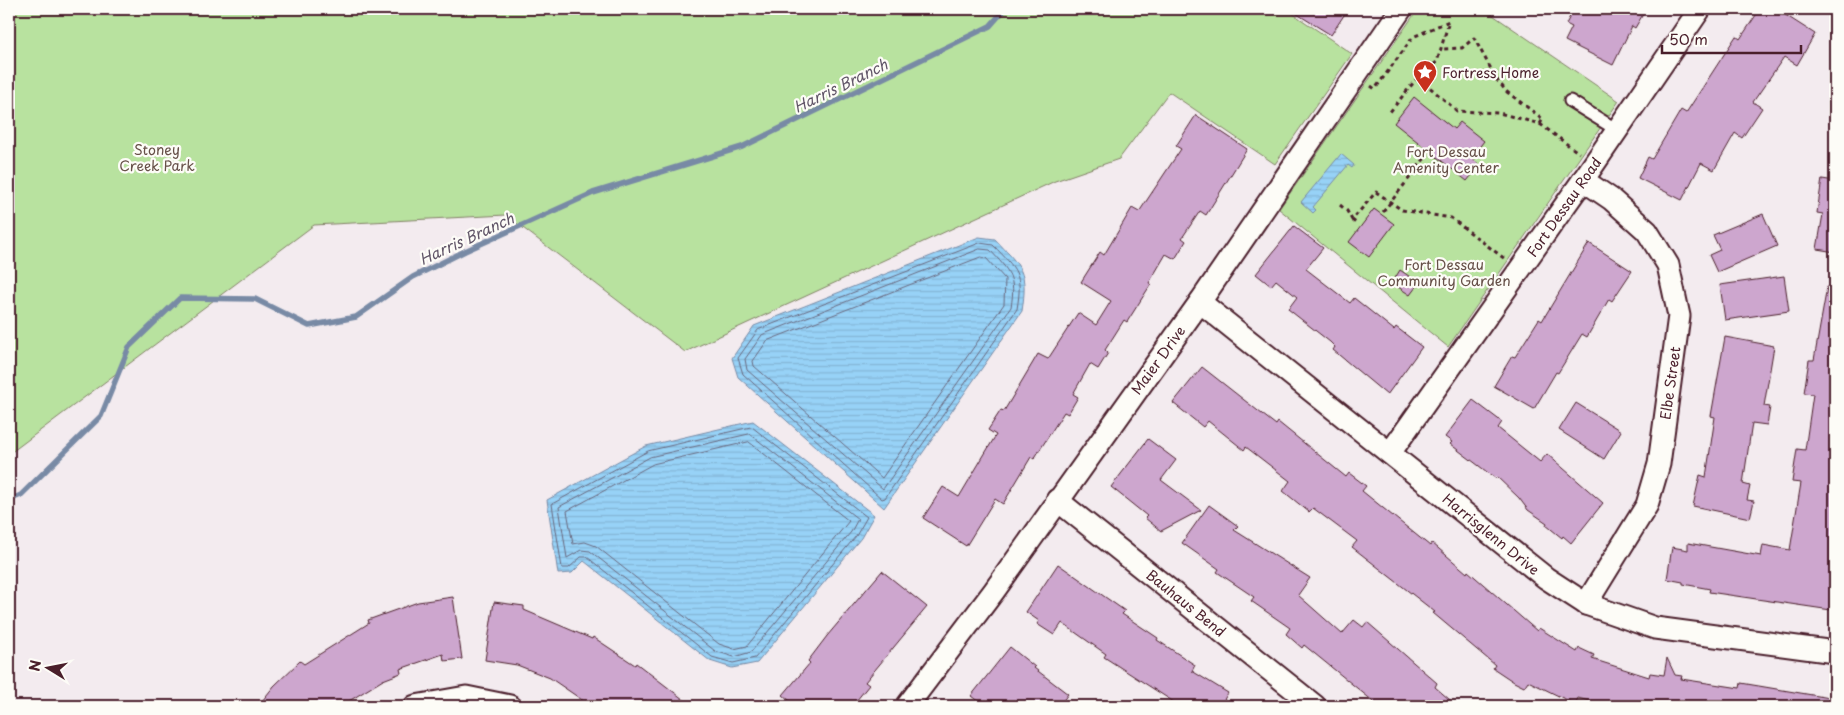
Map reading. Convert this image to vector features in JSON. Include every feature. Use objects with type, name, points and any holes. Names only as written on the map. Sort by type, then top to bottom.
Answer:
[{"type":"street","name":"Maier Drive","points":[[915,704],[1200,302],[1401,9]]},
{"type":"street","name":"Fort Dessau Road","points":[[1390,453],[1584,180],[1700,9]]},
{"type":"street","name":"Elbe Street","points":[[1584,180],[1611,199],[1647,231],[1668,264],[1679,316],[1659,464],[1647,505],[1586,604]]},
{"type":"street","name":"Harrisglenn Drive","points":[[1200,302],[1546,578],[1586,604],[1655,628],[1835,652]]},
{"type":"street","name":"Bauhaus Bend","points":[[1058,500],[1315,706]]},
{"type":"street","points":[[415,706],[466,697],[510,706]]},
{"type":"lane","points":[[1570,101],[1617,130]]},
{"type":"path","points":[[1369,84],[1375,89],[1413,37],[1431,27],[1449,21],[1436,62],[1418,77],[1389,113]]},
{"type":"path","points":[[1442,48],[1462,48],[1474,38],[1502,86],[1507,92],[1543,119],[1540,124]]},
{"type":"path","points":[[1418,77],[1453,109],[1460,112],[1499,114],[1540,124],[1579,153]]},
{"type":"path","points":[[1383,212],[1428,154]]},
{"type":"path","points":[[1352,220],[1376,192],[1408,212],[1451,218],[1505,259]]},
{"type":"path","points":[[1340,204],[1348,211],[1352,220],[1357,224]]},
{"type":"green space","name":"Stoney Creek Park","points":[[9,9],[1286,9],[1352,54],[1275,164],[1169,92],[1119,159],[1055,181],[685,352],[506,215],[314,225],[9,454]]},
{"type":"green space","name":"Fort Dessau Amenity Center","points":[[1418,9],[1484,9],[1619,101],[1448,347],[1279,209]]},
{"type":"water","points":[[1341,154],[1354,165],[1352,168],[1348,165],[1313,207],[1316,210],[1313,213],[1301,202]]},
{"type":"water","points":[[979,237],[995,239],[1017,264],[1021,271],[1024,287],[1022,311],[884,508],[738,377],[732,358],[754,326]]},
{"type":"water","points":[[753,421],[874,515],[861,538],[757,663],[732,668],[710,661],[584,561],[572,573],[558,574],[547,500],[646,446]]},
{"type":"building","points":[[1289,9],[1348,9],[1331,35]]},
{"type":"building","points":[[1574,9],[1646,9],[1635,28],[1632,26],[1613,65],[1565,41],[1572,27],[1566,24]]},
{"type":"building","points":[[1760,9],[1776,9],[1815,34],[1797,65],[1784,57],[1753,102],[1762,108],[1742,138],[1735,133],[1714,170],[1701,163],[1682,200],[1638,178],[1648,157],[1652,159],[1681,110],[1686,113],[1736,36],[1740,39]]},
{"type":"building","points":[[1414,97],[1454,129],[1460,122],[1484,141],[1471,158],[1480,165],[1467,181],[1394,123]]},
{"type":"building","points":[[1196,115],[1247,149],[1206,215],[1200,211],[1182,238],[1186,241],[1175,259],[1166,254],[1149,283],[1151,284],[1127,322],[1124,320],[1105,350],[1108,353],[1098,369],[1090,364],[1073,394],[1078,397],[1068,414],[1064,412],[1034,459],[1031,457],[1003,504],[995,499],[966,546],[923,518],[943,487],[959,497],[996,435],[988,430],[1001,410],[1004,411],[1038,354],[1048,359],[1078,313],[1096,325],[1111,301],[1081,282],[1100,252],[1104,255],[1132,208],[1139,212],[1181,149],[1176,146]]},
{"type":"building","points":[[1822,179],[1835,181],[1835,252],[1817,249],[1823,214],[1817,213]]},
{"type":"building","points":[[1374,209],[1394,224],[1369,257],[1349,242]]},
{"type":"building","points":[[1763,214],[1777,246],[1717,272],[1709,255],[1720,250],[1713,235]]},
{"type":"building","points":[[1294,226],[1323,248],[1306,269],[1350,303],[1354,298],[1394,330],[1396,327],[1422,347],[1387,395],[1333,350],[1335,347],[1330,342],[1288,309],[1297,297],[1276,280],[1271,286],[1256,274]]},
{"type":"building","points":[[1589,243],[1632,271],[1612,301],[1609,299],[1587,337],[1582,334],[1534,409],[1494,386],[1512,356],[1515,357],[1539,319],[1542,321]]},
{"type":"building","points":[[1400,270],[1419,283],[1410,295],[1392,283]]},
{"type":"building","points":[[1784,276],[1789,311],[1725,320],[1720,285]]},
{"type":"building","points":[[1827,287],[1835,288],[1835,586],[1831,610],[1709,592],[1710,589],[1667,579],[1672,547],[1688,550],[1688,543],[1761,556],[1763,545],[1790,550],[1801,483],[1792,482],[1797,449],[1805,450],[1813,394],[1804,393],[1809,360],[1814,360]]},
{"type":"building","points":[[1725,337],[1774,346],[1764,406],[1770,407],[1767,425],[1752,423],[1743,484],[1750,486],[1747,500],[1754,501],[1750,518],[1693,506],[1700,475],[1706,477],[1715,417],[1711,416]]},
{"type":"building","points":[[1202,367],[1276,425],[1278,422],[1346,477],[1349,473],[1366,486],[1362,491],[1430,546],[1432,543],[1467,573],[1468,571],[1537,631],[1539,628],[1577,652],[1579,648],[1594,655],[1592,659],[1649,677],[1650,673],[1664,675],[1667,658],[1675,675],[1682,676],[1681,679],[1740,688],[1741,683],[1830,698],[1829,706],[1626,706],[1614,703],[1613,706],[1607,706],[1578,698],[1575,704],[1528,681],[1524,687],[1514,682],[1493,668],[1495,665],[1433,613],[1435,612],[1352,547],[1357,541],[1313,508],[1309,512],[1283,491],[1290,481],[1246,447],[1244,450],[1208,421],[1203,427],[1173,403]]},
{"type":"building","points":[[1473,400],[1502,422],[1498,428],[1540,462],[1547,454],[1603,503],[1571,543],[1563,536],[1562,538],[1546,525],[1547,523],[1528,510],[1519,498],[1496,476],[1495,478],[1450,444],[1452,442],[1445,437]]},
{"type":"building","points":[[1576,403],[1621,431],[1604,459],[1559,430]]},
{"type":"building","points":[[1148,439],[1176,460],[1161,480],[1201,510],[1161,531],[1145,518],[1147,516],[1111,487]]},
{"type":"building","points":[[1209,505],[1238,526],[1234,530],[1310,578],[1298,595],[1342,634],[1354,620],[1363,627],[1367,622],[1437,683],[1435,687],[1457,706],[1379,706],[1304,645],[1302,648],[1286,634],[1290,628],[1251,601],[1254,597],[1217,572],[1219,569],[1182,543]]},
{"type":"building","points":[[1058,564],[1125,611],[1122,614],[1158,638],[1157,640],[1195,665],[1192,671],[1228,693],[1220,706],[1180,706],[1104,657],[1106,654],[1062,623],[1054,635],[1037,624],[1039,621],[1026,612]]},
{"type":"building","points":[[882,571],[927,607],[865,682],[869,685],[852,706],[796,706],[783,695],[810,663],[808,661],[827,636]]},
{"type":"building","points":[[453,597],[462,659],[444,661],[443,654],[400,669],[401,673],[383,680],[341,706],[258,706],[274,686],[300,661],[304,664],[369,623],[368,620],[418,602]]},
{"type":"building","points":[[494,602],[524,606],[524,610],[592,639],[593,637],[635,665],[636,663],[692,706],[591,706],[550,678],[517,665],[485,660]]},
{"type":"building","points":[[1010,647],[1068,694],[1059,706],[984,706],[971,696]]},
{"type":"waterway","name":"Harris Branch","points":[[9,500],[21,495],[101,416],[129,347],[180,298],[255,299],[309,326],[356,317],[413,277],[465,251],[593,193],[742,147],[990,26],[1005,9]]},
{"type":"place","name":"Fortress Home","points":[[1425,93]]},
{"type":"park label","name":"Fort Dessau Community Garden","points":[[1444,272]]}]
